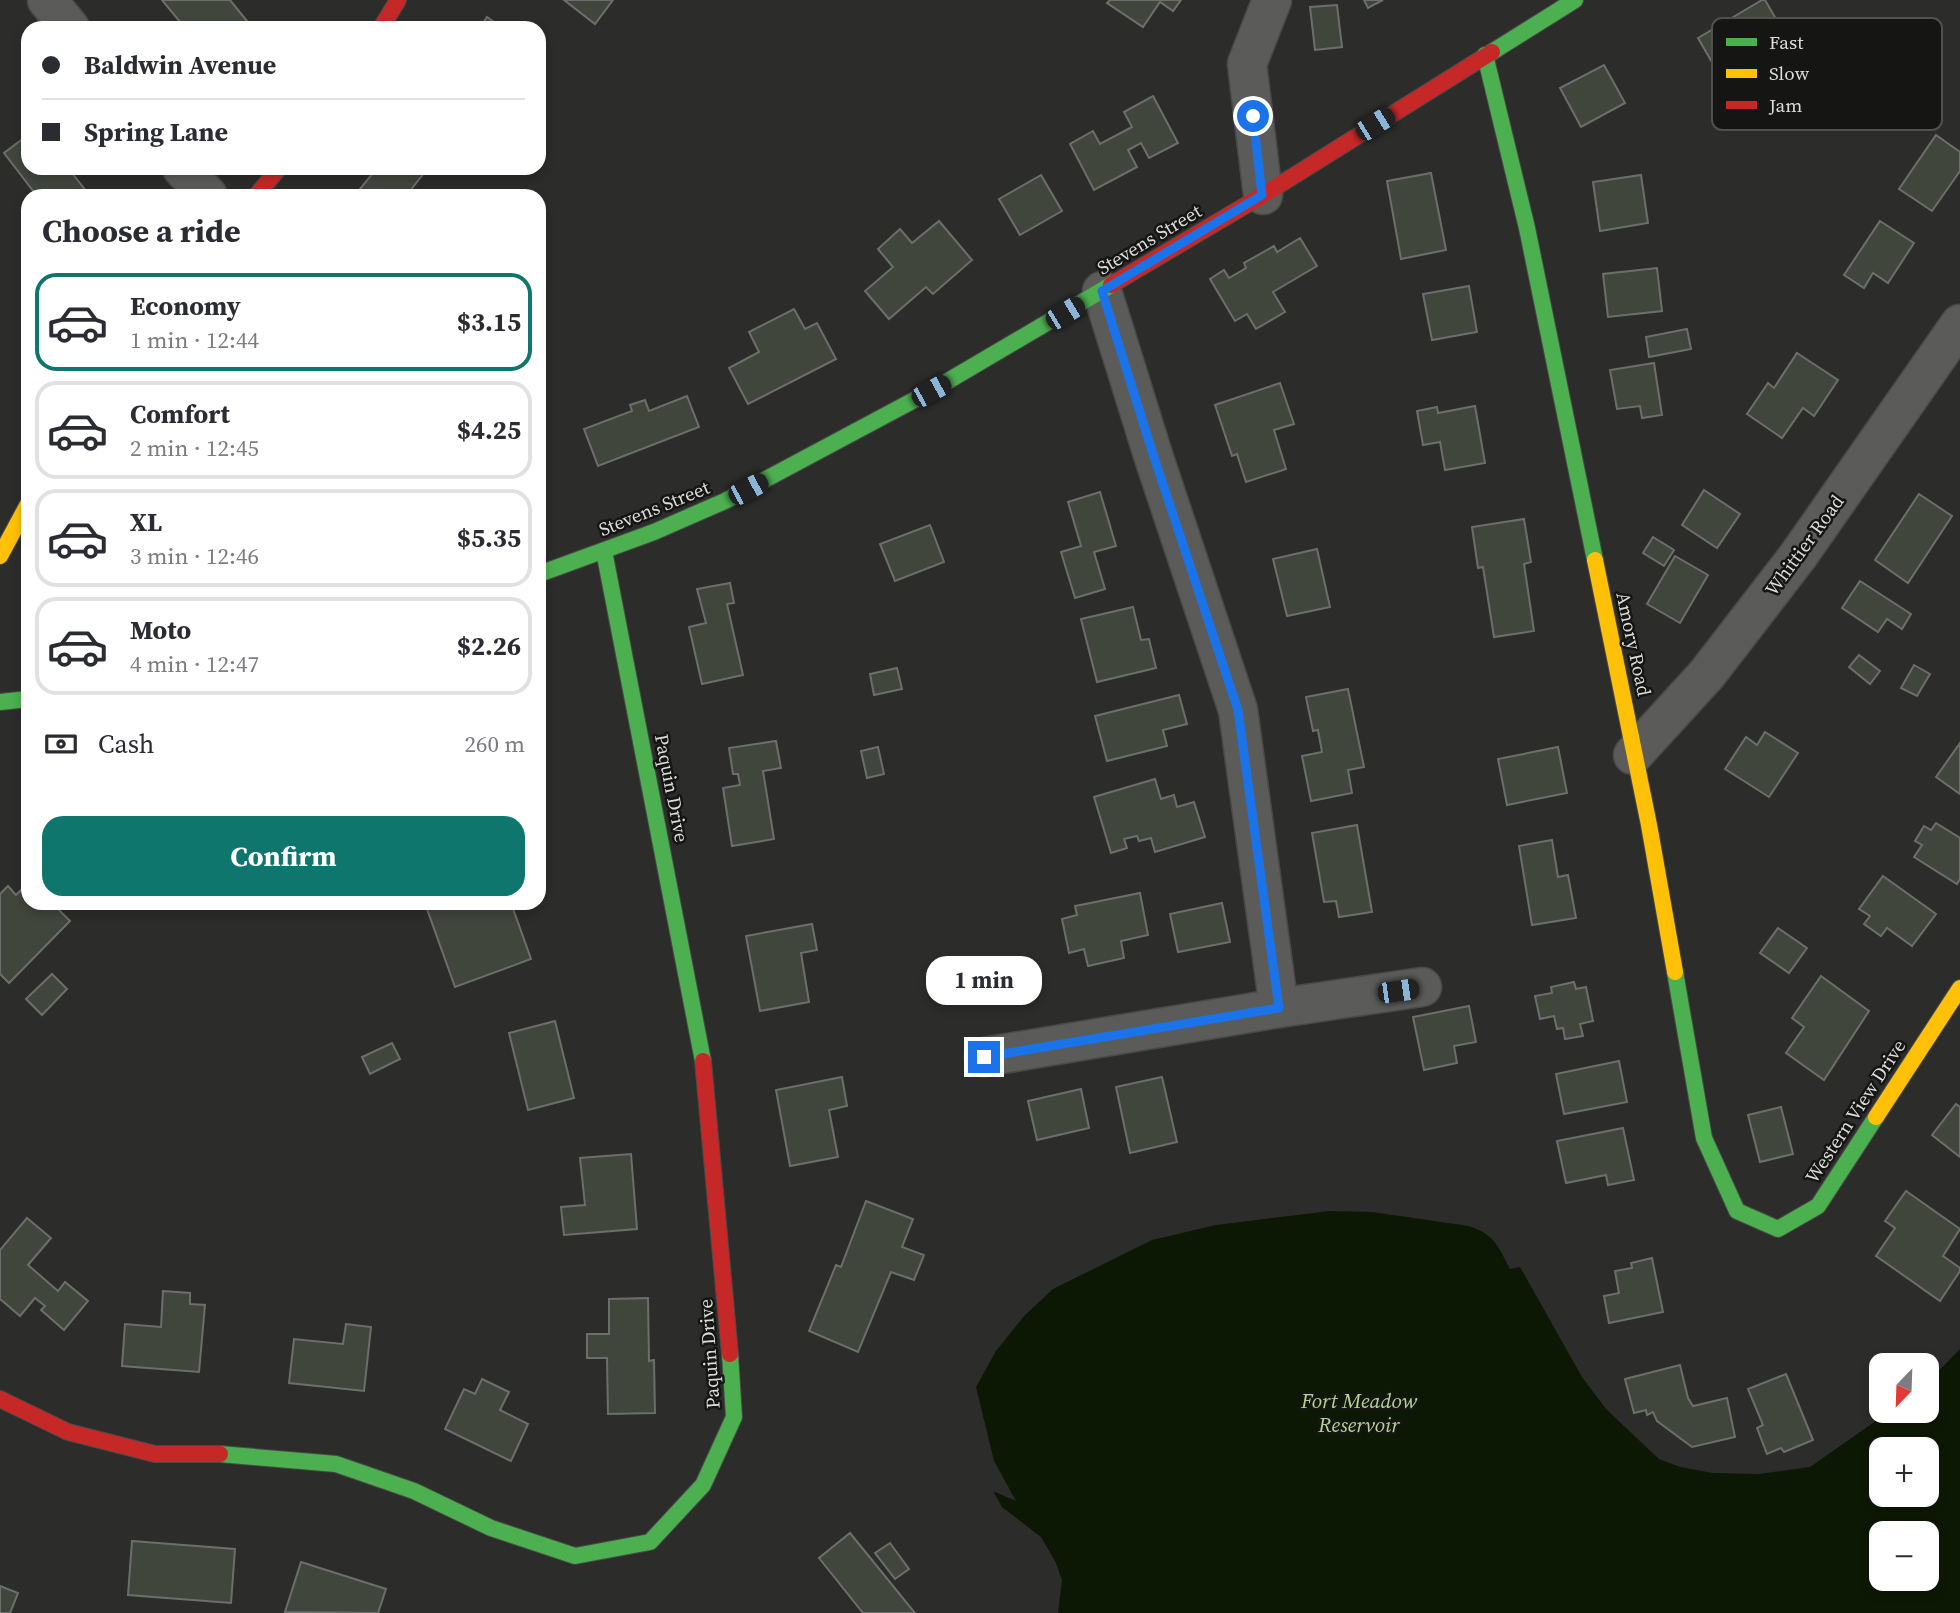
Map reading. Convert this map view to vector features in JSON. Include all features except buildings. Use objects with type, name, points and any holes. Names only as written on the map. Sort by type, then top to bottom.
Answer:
[{"type":"street","points":[[47,0],[64,21]]},
{"type":"street","points":[[385,21],[398,0]]},
{"type":"street","points":[[1262,195],[1247,64],[1272,0]]},
{"type":"street","name":"Stevens Street","points":[[546,572],[604,551],[725,501],[931,391],[1262,195],[1575,0]]},
{"type":"street","name":"Amory Road","points":[[1485,55],[1527,228],[1649,825],[1704,1138],[1737,1211],[1764,1223]]},
{"type":"street","points":[[188,175],[202,189]]},
{"type":"street","points":[[262,189],[273,175]]},
{"type":"street","points":[[1102,291],[1238,710],[1279,1008]]},
{"type":"street","name":"Whittier Road","points":[[1633,755],[1707,674],[1798,556],[1960,324]]},
{"type":"street","points":[[0,556],[21,518]]},
{"type":"street","name":"Paquin Drive","points":[[0,1399],[68,1432],[155,1454],[237,1454],[335,1464],[414,1491],[491,1528],[575,1556],[650,1542],[703,1485],[734,1417],[727,1301],[705,1069],[604,551]]},
{"type":"street","points":[[0,702],[21,700]]},
{"type":"street","points":[[984,1057],[1422,987]]},
{"type":"street","name":"Western View Drive","points":[[1764,1223],[1778,1229],[1818,1206],[1960,988]]},
{"type":"water","name":"Fort Meadow Reservoir","points":[[1330,1211],[1372,1212],[1478,1229],[1495,1242],[1510,1269],[1520,1267],[1582,1377],[1606,1409],[1659,1459],[1680,1467],[1713,1473],[1759,1474],[1810,1467],[1873,1423],[1939,1423],[1939,1371],[1960,1349],[1960,1613],[1058,1613],[1062,1580],[1056,1563],[1041,1537],[1002,1507],[993,1491],[1016,1501],[994,1461],[976,1387],[996,1351],[1024,1316],[1053,1289],[1152,1240],[1216,1225]]},
{"type":"traffic: fast","points":[[1492,52],[1575,0]]},
{"type":"traffic: fast","points":[[1485,55],[1527,228],[1595,560]]},
{"type":"traffic: fast","points":[[546,571],[654,532],[725,501],[931,391],[1111,285]]},
{"type":"traffic: fast","points":[[604,551],[703,1061]]},
{"type":"traffic: fast","points":[[0,702],[21,700]]},
{"type":"traffic: fast","points":[[1675,972],[1704,1138],[1737,1211],[1778,1229],[1818,1206],[1876,1117]]},
{"type":"traffic: fast","points":[[220,1454],[336,1464],[414,1491],[491,1528],[575,1556],[650,1542],[703,1485],[734,1417],[730,1354]]},
{"type":"traffic: slow","points":[[0,556],[21,517]]},
{"type":"traffic: slow","points":[[1595,560],[1649,825],[1675,972]]},
{"type":"traffic: slow","points":[[1876,1117],[1960,988]]},
{"type":"traffic: jam","points":[[385,21],[398,0]]},
{"type":"traffic: jam","points":[[1111,285],[1263,195],[1492,52]]},
{"type":"traffic: jam","points":[[262,189],[273,175]]},
{"type":"traffic: jam","points":[[703,1061],[730,1354]]},
{"type":"traffic: jam","points":[[0,1399],[68,1432],[155,1454],[220,1454]]},
{"type":"route","points":[[984,1057],[1279,1008],[1238,710],[1102,291],[1262,195],[1253,116]]}]
